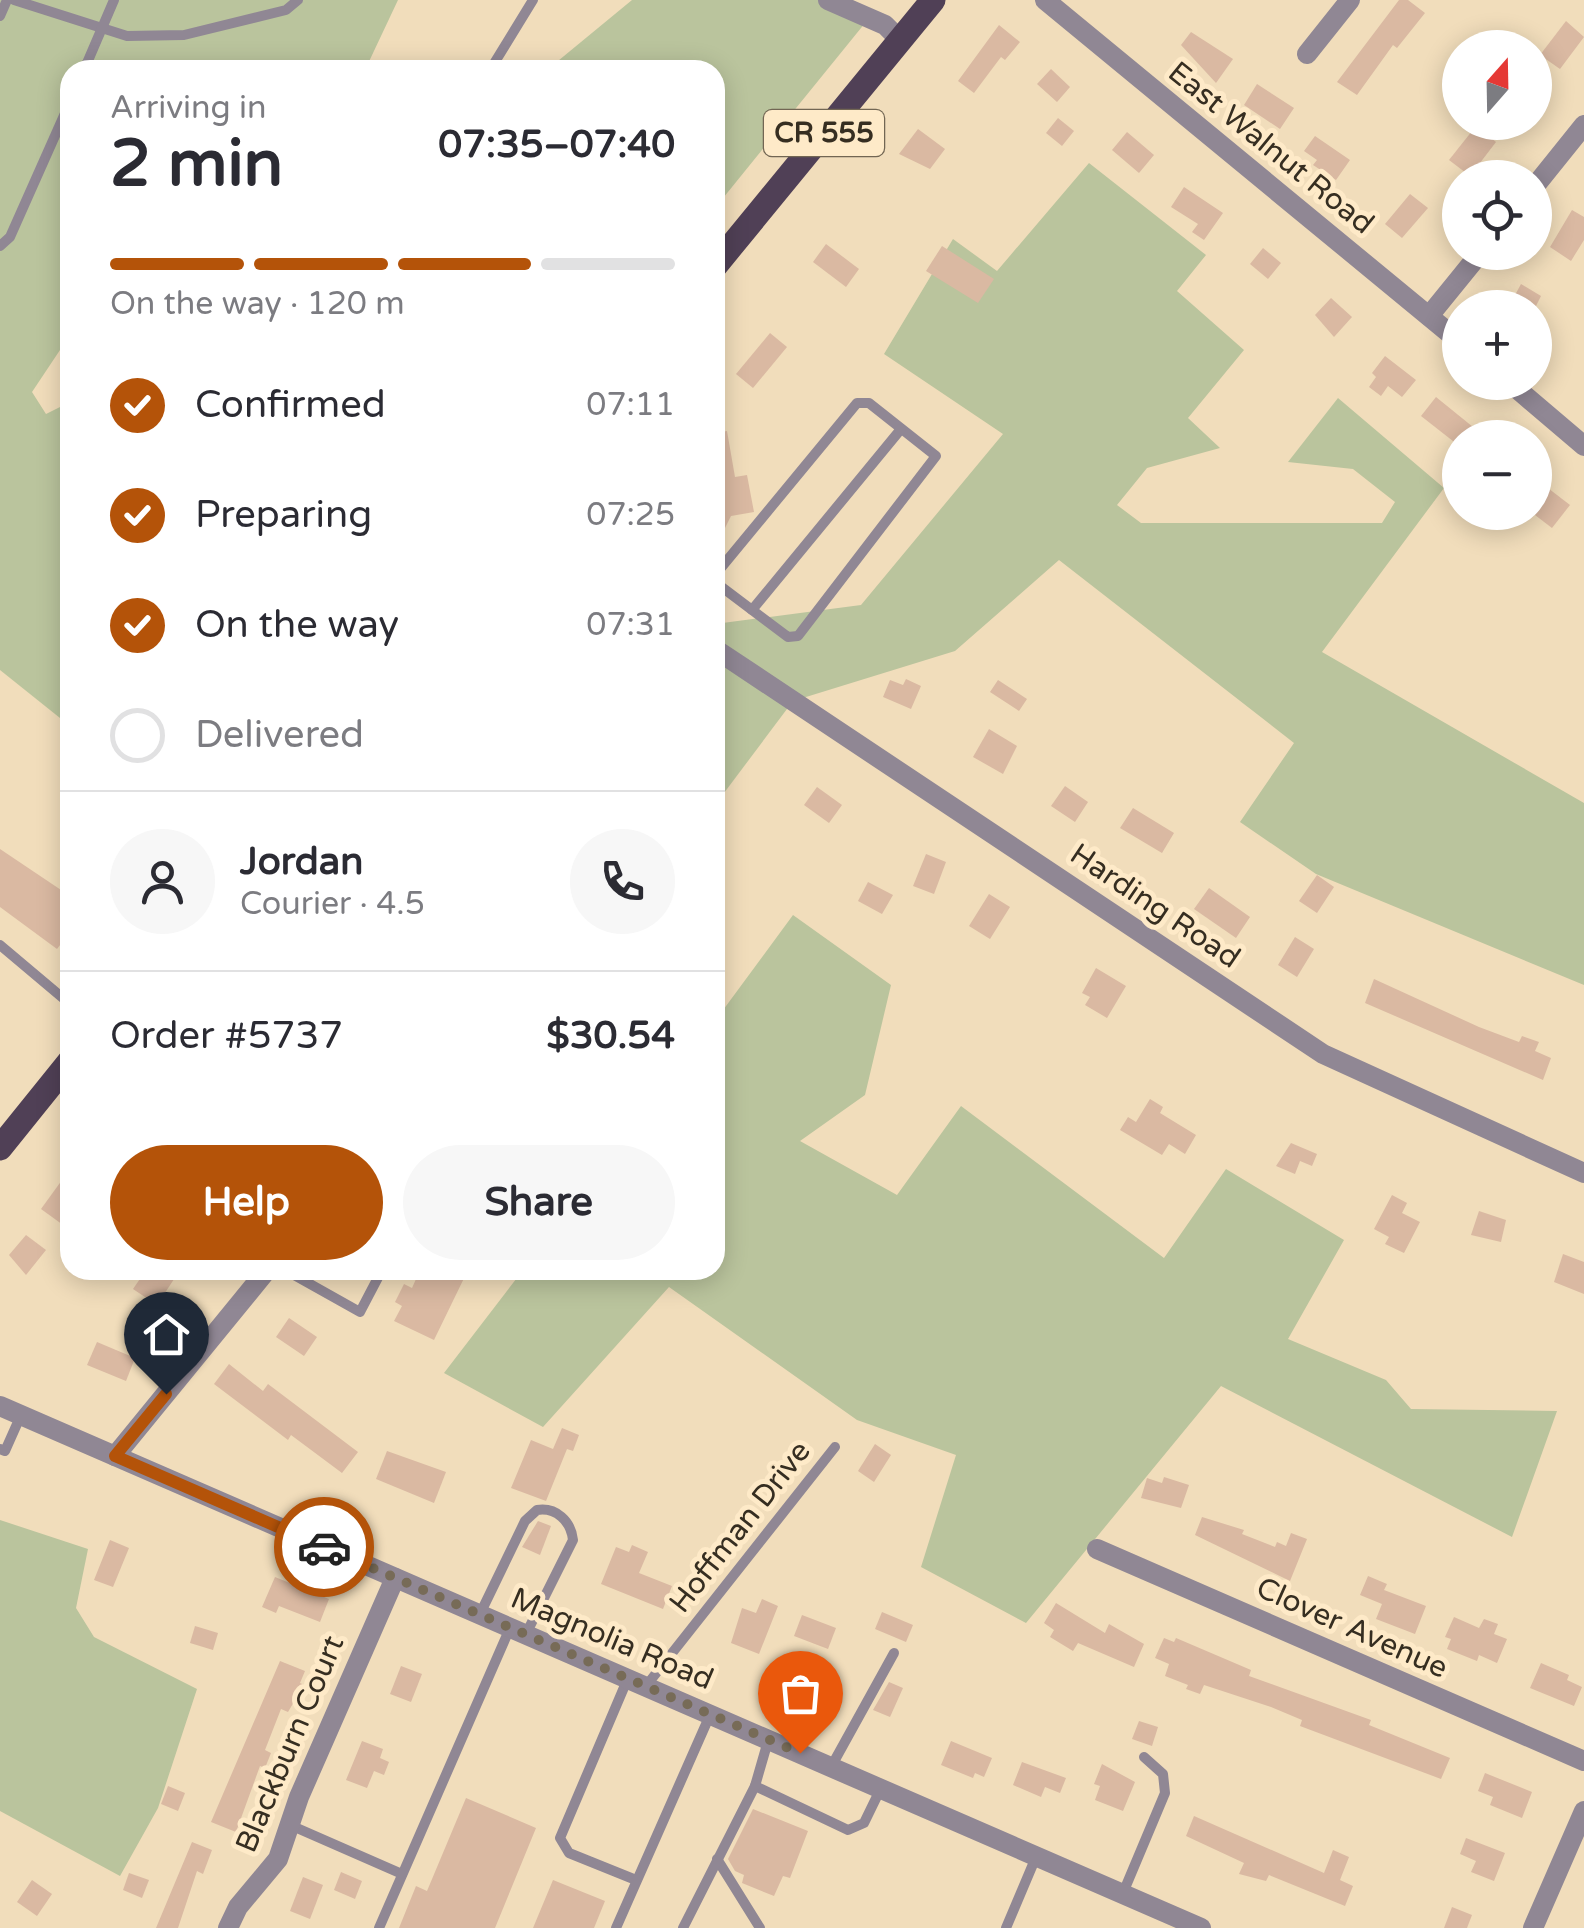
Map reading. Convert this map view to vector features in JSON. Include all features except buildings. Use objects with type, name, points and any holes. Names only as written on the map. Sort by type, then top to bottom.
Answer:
[{"type":"main road","name":"CR 555","points":[[725,254],[933,0]]},
{"type":"main road","points":[[4,1135],[60,1076]]},
{"type":"street","points":[[828,0],[884,25],[900,40]]},
{"type":"street","name":"East Walnut Road","points":[[1045,0],[1442,327]]},
{"type":"street","points":[[1307,54],[1350,0]]},
{"type":"street","points":[[1552,165],[1584,125]]},
{"type":"street","points":[[1429,316],[1466,270]]},
{"type":"street","points":[[1530,400],[1584,446]]},
{"type":"street","name":"Harding Road","points":[[725,656],[1324,1054],[1584,1173]]},
{"type":"street","points":[[115,1456],[259,1280]]},
{"type":"street","name":"Magnolia Road","points":[[0,1406],[1201,1928]]},
{"type":"street","name":"Clover Avenue","points":[[1097,1549],[1584,1761]]},
{"type":"street","name":"Blackburn Court","points":[[228,1928],[238,1907],[278,1859],[395,1578]]},
{"type":"street","points":[[1534,1928],[1584,1811]]},
{"type":"lane","points":[[0,16],[10,0],[127,36],[184,35],[286,10],[298,0]]},
{"type":"lane","points":[[88,60],[114,0]]},
{"type":"lane","points":[[496,60],[534,0]]},
{"type":"lane","points":[[0,246],[10,237],[60,124]]},
{"type":"lane","points":[[725,566],[857,403],[869,404],[936,456],[936,462],[798,636],[788,637],[725,587]]},
{"type":"lane","points":[[752,610],[901,429]]},
{"type":"lane","points":[[0,945],[60,996]]},
{"type":"lane","points":[[302,1280],[360,1312],[377,1280]]},
{"type":"lane","points":[[0,1449],[5,1452],[21,1415]]},
{"type":"lane","name":"Hoffman Drive","points":[[636,1880],[568,1853],[560,1838],[637,1682],[835,1447]]},
{"type":"lane","points":[[379,1928],[518,1631],[572,1540],[568,1524],[554,1512],[537,1510],[525,1521],[480,1614]]},
{"type":"lane","points":[[832,1767],[894,1653]]},
{"type":"lane","points":[[616,1928],[710,1714]]},
{"type":"lane","points":[[684,1928],[755,1786],[754,1778],[769,1740]]},
{"type":"lane","points":[[1122,1894],[1166,1794],[1163,1774],[1144,1757]]},
{"type":"lane","points":[[755,1786],[848,1830],[864,1823],[880,1788]]},
{"type":"lane","points":[[289,1825],[402,1874]]},
{"type":"lane","points":[[1006,1928],[1036,1856]]},
{"type":"lane","points":[[716,1859],[760,1928]]},
{"type":"green space","points":[[0,0],[398,0],[370,60],[60,60],[60,350],[32,392],[46,414],[60,407],[60,718],[0,670]]},
{"type":"green space","points":[[632,0],[852,0],[874,12],[725,196],[725,60],[559,60]]},
{"type":"green space","points":[[1089,163],[1206,255],[1177,291],[1244,350],[1188,418],[1220,448],[1147,468],[1117,505],[1141,523],[1382,523],[1395,502],[1353,469],[1288,462],[1338,398],[1442,486],[1322,652],[1584,803],[1584,985],[1316,874],[1240,822],[1294,743],[1059,560],[955,651],[793,701],[725,792],[725,623],[861,605],[1003,434],[884,354],[953,239],[997,271]]},
{"type":"green space","points":[[793,915],[891,985],[865,1095],[800,1141],[897,1195],[961,1106],[1164,1258],[1226,1169],[1344,1240],[1288,1339],[1386,1380],[1411,1409],[1557,1411],[1512,1537],[1221,1386],[1026,1623],[921,1567],[956,1455],[857,1420],[669,1287],[543,1427],[444,1373],[515,1280],[725,1280],[725,1007]]},
{"type":"green space","points":[[0,1520],[88,1549],[76,1608],[94,1637],[197,1689],[158,1808],[120,1876],[0,1811]]},
{"type":"way so far","points":[[324,1547],[800,1753]]},
{"type":"route","points":[[166,1394],[115,1456],[324,1547]]}]
